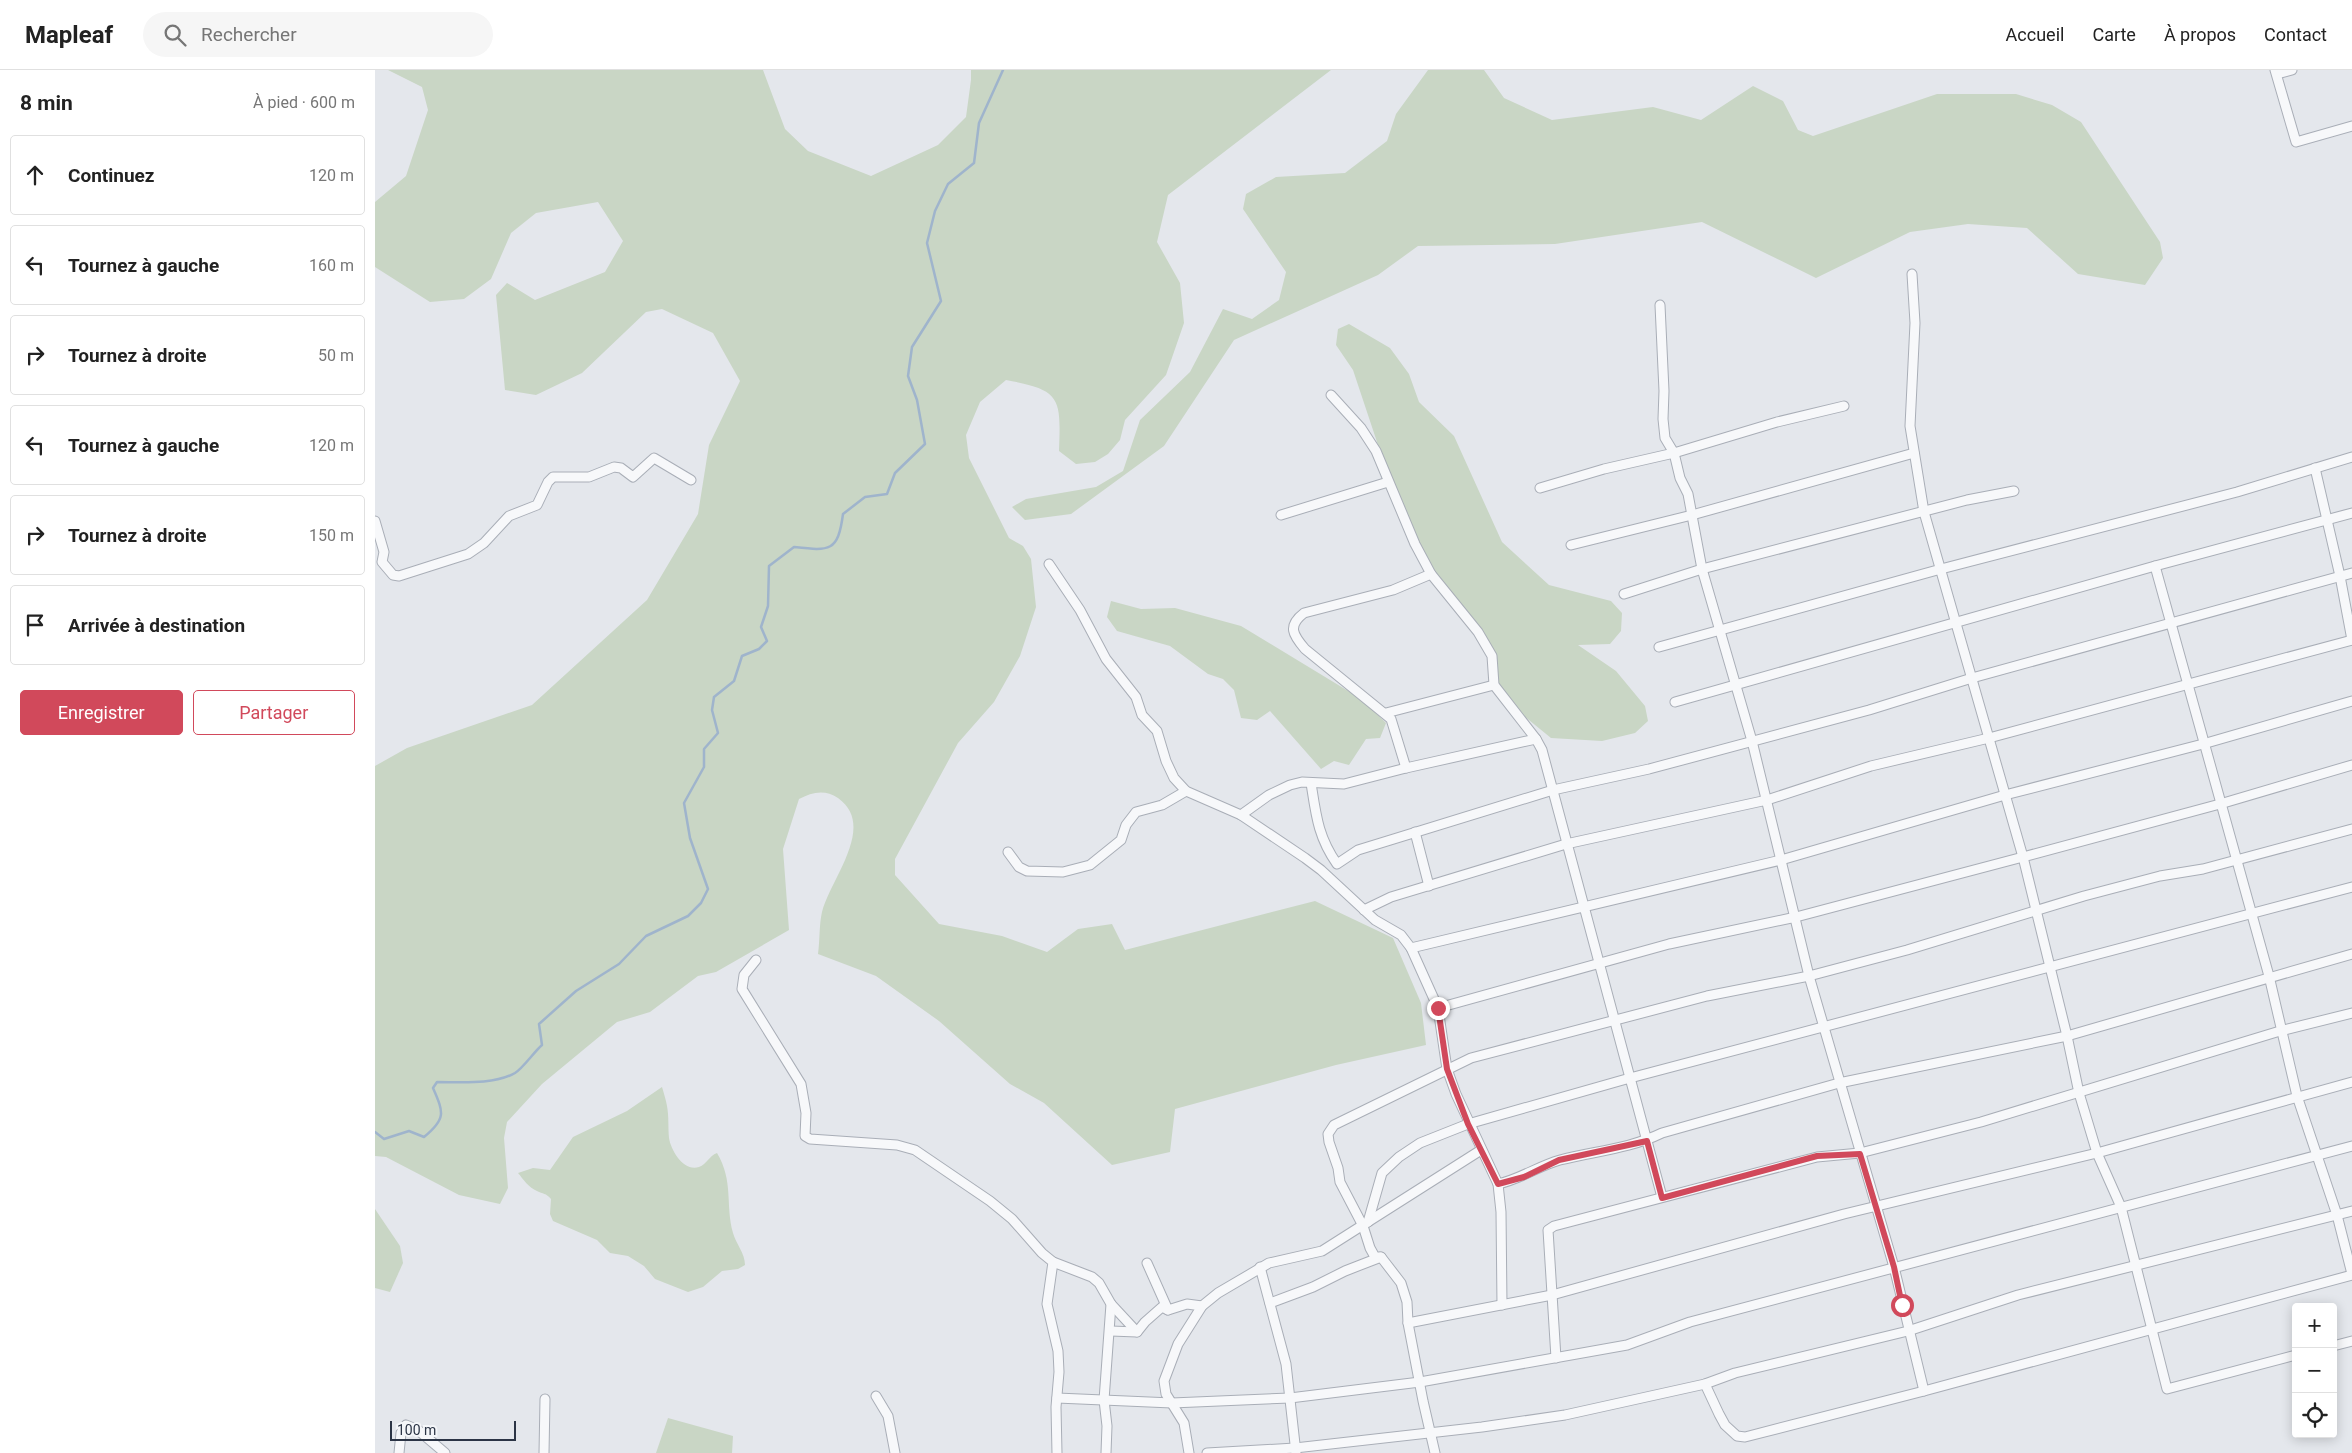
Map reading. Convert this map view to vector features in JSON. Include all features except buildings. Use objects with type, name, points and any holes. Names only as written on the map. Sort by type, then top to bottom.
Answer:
[{"type":"street","points":[[2292,70],[2276,72],[2296,142],[2352,126]]},
{"type":"street","points":[[1912,274],[1915,323],[1910,426],[1924,512],[2023,858],[2067,1036],[2079,1093],[2097,1153],[2121,1207],[2167,1389],[2292,1357]]},
{"type":"street","points":[[1660,305],[1665,438],[1674,453],[1680,478],[1689,494],[1702,569],[1752,741],[1809,976],[1894,1267],[1924,1391]]},
{"type":"street","points":[[1331,395],[1361,428],[1377,451],[1388,482],[1415,544],[1431,574],[1478,632],[1492,656],[1494,684],[1536,739],[1542,750],[1662,1198]]},
{"type":"street","points":[[1540,488],[1604,469],[1674,453],[1777,422],[1844,406]]},
{"type":"street","points":[[1571,545],[1692,515],[1914,453]]},
{"type":"street","points":[[1659,647],[1719,632],[1941,569],[2237,492],[2352,457]]},
{"type":"street","points":[[375,521],[384,552],[382,562],[393,575],[399,576],[455,559],[475,549],[484,543],[509,516],[537,505],[547,482],[553,477],[589,477],[614,467],[621,468],[633,477],[654,458],[691,480]]},
{"type":"street","points":[[1364,910],[1383,899],[1566,844],[1767,800],[1871,766],[1989,738],[2352,640],[2340,576],[2315,468]]},
{"type":"street","points":[[1281,515],[1388,482]]},
{"type":"street","points":[[1623,594],[1702,569],[1967,500],[2015,491]]},
{"type":"street","points":[[1675,702],[2155,566],[2352,513]]},
{"type":"street","points":[[1049,564],[1080,610],[1106,659],[1136,697],[1142,715],[1157,731],[1170,769],[1186,792],[1241,815],[1326,874],[1381,924],[1401,935],[1411,948],[1438,1008],[1447,1069],[1468,1124],[1498,1184],[1501,1212],[1503,1305]]},
{"type":"street","points":[[1705,1384],[1725,1425],[1737,1436],[1745,1436],[1924,1391],[2352,1274],[2337,1215],[2297,1096],[2280,1031],[2269,976],[2235,860],[2172,622],[2155,566]]},
{"type":"street","points":[[1326,874],[1358,850],[1553,790],[1649,769],[1869,710],[1972,678],[2352,573]]},
{"type":"street","points":[[1406,768],[1395,725],[1386,713],[1305,650],[1295,638],[1293,627],[1296,619],[1304,613],[1393,590],[1431,574]]},
{"type":"street","points":[[1386,713],[1494,684]]},
{"type":"street","points":[[1411,948],[1781,860],[2005,795],[2203,744],[2352,701]]},
{"type":"street","points":[[1241,815],[1278,790],[1290,785],[1311,783],[1344,784],[1536,739]]},
{"type":"street","points":[[1438,1008],[1669,944],[1796,917],[2023,858],[2220,804],[2352,765]]},
{"type":"street","points":[[1311,783],[1320,834],[1325,847],[1337,864]]},
{"type":"street","points":[[1008,852],[1019,868],[1027,871],[1063,872],[1090,865],[1121,840],[1126,824],[1136,812],[1162,805],[1186,792]]},
{"type":"street","points":[[1381,1257],[1375,1257],[1370,1248],[1366,1224],[1340,1182],[1338,1168],[1329,1142],[1330,1128],[1338,1122],[1471,1058],[1707,996],[1809,976],[1907,950],[2035,910],[2160,876],[2203,869],[2352,829]]},
{"type":"street","points":[[1415,832],[1429,886]]},
{"type":"street","points":[[1366,1224],[1382,1173],[1399,1157],[1420,1143],[1468,1124],[1630,1078],[2049,969],[2352,886]]},
{"type":"street","points":[[1498,1184],[1524,1177],[1559,1160],[1647,1141],[1662,1134],[1839,1083],[2067,1036],[2269,976],[2352,954]]},
{"type":"street","points":[[756,960],[743,976],[742,989],[801,1084],[805,1113],[805,1136],[810,1139],[897,1145],[915,1150],[990,1201],[1012,1219],[1042,1253],[1053,1262],[1091,1277],[1099,1283],[1111,1304],[1137,1332]]},
{"type":"street","points":[[1556,1358],[1548,1230],[1550,1227],[1817,1156],[1860,1154],[1981,1122],[2280,1031],[2352,1013]]},
{"type":"street","points":[[1409,1323],[1552,1295],[1875,1206],[2097,1153],[2352,1082]]},
{"type":"street","points":[[1057,1398],[1172,1403],[1290,1398],[1420,1382],[1627,1345],[1690,1322],[2352,1146]]},
{"type":"street","points":[[1189,1453],[1184,1423],[1164,1389],[1169,1365],[1178,1344],[1202,1306],[1218,1293],[1260,1267],[1283,1258],[1322,1250],[1481,1150]]},
{"type":"street","points":[[1207,1453],[1295,1450],[1549,1418],[1705,1384],[1735,1373],[1908,1331],[2018,1295],[2352,1211]]},
{"type":"street","points":[[1271,1303],[1381,1257]]},
{"type":"street","points":[[1381,1257],[1401,1283],[1407,1302],[1409,1323],[1435,1453]]},
{"type":"street","points":[[1053,1262],[1047,1304],[1057,1351],[1059,1372],[1057,1453]]},
{"type":"street","points":[[1147,1263],[1168,1310]]},
{"type":"street","points":[[1260,1267],[1286,1364],[1295,1450]]},
{"type":"street","points":[[1106,1453],[1107,1426],[1104,1400],[1111,1331],[1111,1304]]},
{"type":"street","points":[[1137,1332],[1162,1307],[1168,1310],[1187,1304],[1202,1306]]},
{"type":"street","points":[[1111,1331],[1137,1332]]},
{"type":"street","points":[[2337,1345],[2352,1341]]},
{"type":"street","points":[[876,1396],[888,1416],[895,1453]]},
{"type":"street","points":[[544,1453],[545,1399]]},
{"type":"street","points":[[399,1453],[401,1433],[406,1425],[418,1430],[445,1453]]},
{"type":"green space","points":[[388,70],[763,70],[785,129],[808,151],[871,176],[938,145],[966,117],[971,70],[1331,70],[1168,195],[1157,242],[1180,283],[1184,323],[1166,375],[1125,420],[1120,440],[1108,454],[1095,462],[1076,464],[1059,451],[1058,407],[1054,399],[1038,388],[1006,380],[980,402],[966,435],[969,458],[1009,538],[1023,546],[1031,559],[1036,607],[1020,656],[994,702],[958,743],[895,859],[895,875],[939,924],[1002,936],[1047,952],[1078,929],[1112,924],[1125,950],[1315,901],[1393,938],[1421,1003],[1426,1045],[1336,1065],[1175,1109],[1170,1152],[1112,1165],[1044,1103],[1010,1084],[939,1021],[876,976],[818,954],[822,912],[848,853],[853,823],[849,810],[838,798],[828,793],[819,792],[799,799],[783,849],[789,930],[716,972],[698,976],[650,1012],[617,1022],[542,1084],[507,1122],[504,1138],[508,1188],[500,1204],[459,1195],[386,1157],[375,1156],[375,766],[407,748],[532,705],[647,600],[698,514],[709,445],[740,381],[713,333],[662,309],[646,312],[582,373],[536,395],[505,390],[496,295],[507,283],[535,300],[605,272],[623,241],[598,202],[536,213],[511,233],[491,279],[464,299],[430,302],[375,267],[375,202],[406,176],[428,110],[422,87]]},
{"type":"green space","points":[[1428,70],[1484,70],[1504,98],[1552,120],[1653,107],[1701,120],[1753,86],[1783,101],[1798,130],[1813,136],[1937,94],[2016,94],[2052,105],[2081,122],[2160,242],[2163,258],[2145,285],[2078,274],[2027,228],[1968,224],[1910,232],[1816,278],[1702,222],[1555,244],[1418,246],[1378,275],[1234,340],[1164,446],[1071,514],[1025,520],[1012,507],[1026,499],[1096,487],[1123,471],[1140,420],[1190,372],[1223,309],[1252,319],[1279,300],[1286,272],[1243,209],[1246,194],[1276,177],[1345,173],[1387,141],[1396,114]]},
{"type":"green space","points":[[1349,324],[1390,348],[1409,374],[1419,402],[1454,436],[1502,542],[1549,585],[1611,601],[1622,613],[1621,631],[1610,644],[1578,645],[1616,671],[1645,706],[1648,721],[1635,733],[1602,741],[1551,738],[1514,708],[1497,680],[1474,624],[1433,570],[1389,478],[1353,370],[1336,345],[1338,329]]},
{"type":"green space","points":[[1111,601],[1141,609],[1175,608],[1241,626],[1363,700],[1386,723],[1380,738],[1366,739],[1349,765],[1334,761],[1321,769],[1270,711],[1257,720],[1241,718],[1234,690],[1223,679],[1208,674],[1170,646],[1117,631],[1107,617]]},
{"type":"green space","points":[[662,1087],[668,1110],[670,1143],[679,1159],[693,1168],[704,1164],[717,1153],[726,1174],[733,1233],[745,1261],[745,1265],[738,1269],[722,1271],[703,1287],[688,1292],[655,1279],[644,1266],[628,1256],[610,1253],[597,1240],[553,1221],[550,1214],[551,1199],[531,1188],[518,1173],[533,1168],[550,1170],[573,1137],[627,1111]]},
{"type":"green space","points":[[375,1209],[400,1246],[403,1263],[390,1292],[375,1288]]},
{"type":"green space","points":[[668,1418],[733,1436],[732,1453],[656,1453]]},
{"type":"waterway","points":[[375,1132],[384,1139],[409,1131],[424,1137],[436,1125],[441,1115],[433,1088],[437,1082],[487,1081],[507,1077],[515,1073],[542,1045],[539,1024],[576,991],[619,964],[646,936],[688,916],[701,903],[708,889],[690,838],[684,803],[704,767],[704,749],[718,733],[712,710],[714,697],[734,681],[742,656],[759,649],[767,641],[761,627],[768,606],[769,566],[794,547],[816,549],[830,546],[838,536],[843,514],[865,497],[887,494],[895,473],[925,444],[917,400],[908,376],[912,347],[941,301],[927,243],[935,211],[948,184],[974,163],[979,123],[1003,70]]},
{"type":"route","points":[[1438,1008],[1447,1069],[1455,1094],[1498,1184],[1524,1177],[1559,1160],[1615,1150],[1647,1141],[1662,1198],[1817,1156],[1860,1154],[1894,1267],[1902,1305]]}]
